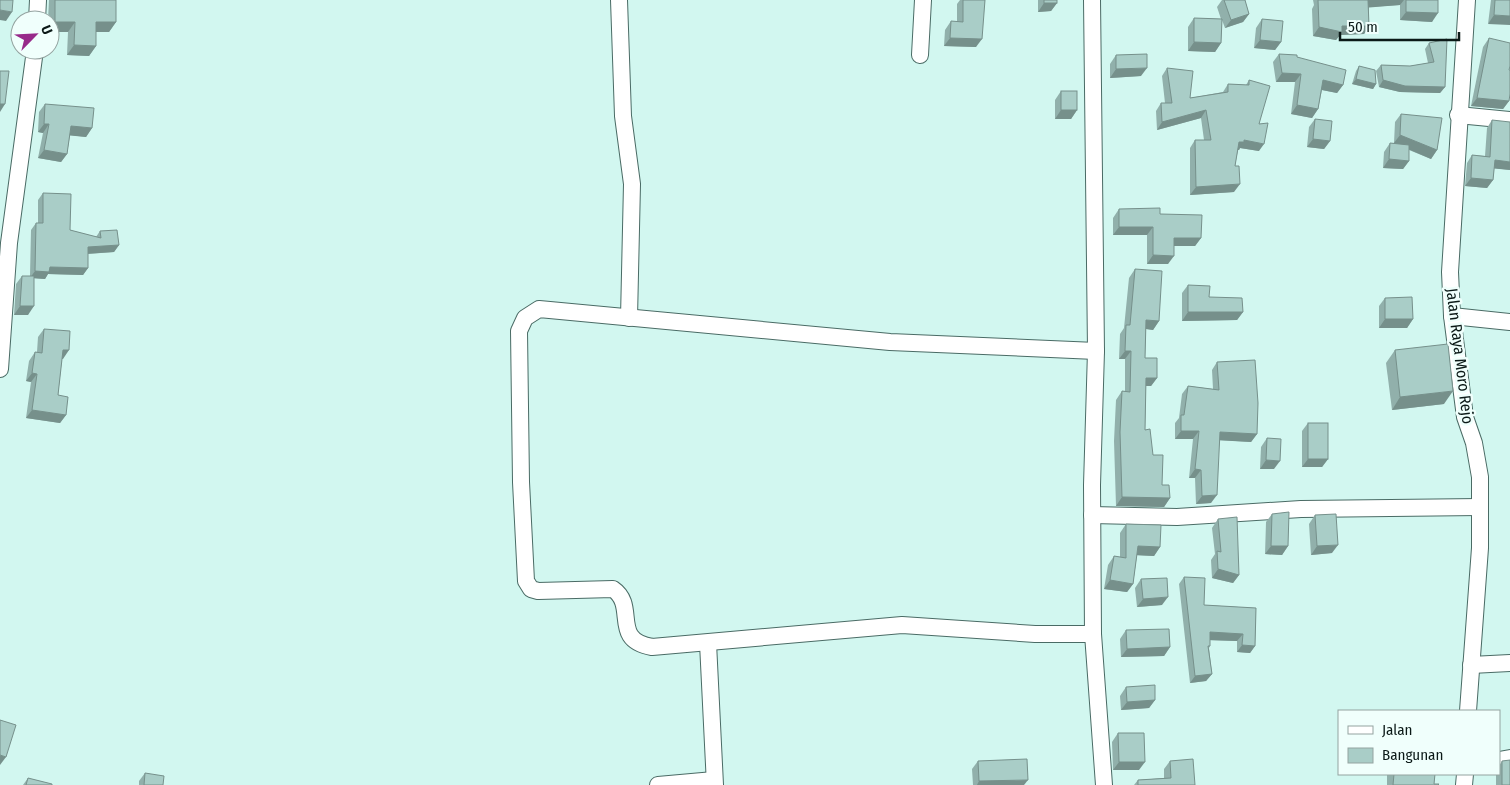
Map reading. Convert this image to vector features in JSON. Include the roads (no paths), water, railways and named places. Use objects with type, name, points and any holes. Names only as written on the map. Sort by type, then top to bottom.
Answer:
[{"type":"street","points":[[619,0],[623,116],[632,184],[629,318]]},
{"type":"street","points":[[920,55],[923,0]]},
{"type":"street","points":[[1092,0],[1096,351],[1092,515],[1093,634],[1104,785]]},
{"type":"street","name":"Jalan Raya Moro Rejo","points":[[1467,0],[1458,115],[1450,272],[1452,316],[1465,417],[1478,463],[1480,507],[1480,548],[1468,710]]},
{"type":"street","points":[[0,369],[5,243],[33,60]]},
{"type":"street","points":[[1458,115],[1510,120]]},
{"type":"street","points":[[1093,634],[1035,634],[902,625],[652,647],[640,645],[629,635],[622,601],[613,589],[538,591],[531,589],[526,581],[521,482],[519,332],[525,318],[539,309],[890,342],[1096,351]]},
{"type":"street","points":[[1452,316],[1510,322]]},
{"type":"street","points":[[1092,515],[1177,517],[1301,509],[1480,507]]},
{"type":"street","points":[[658,785],[714,783],[708,642]]},
{"type":"street","points":[[1471,665],[1510,663]]}]
